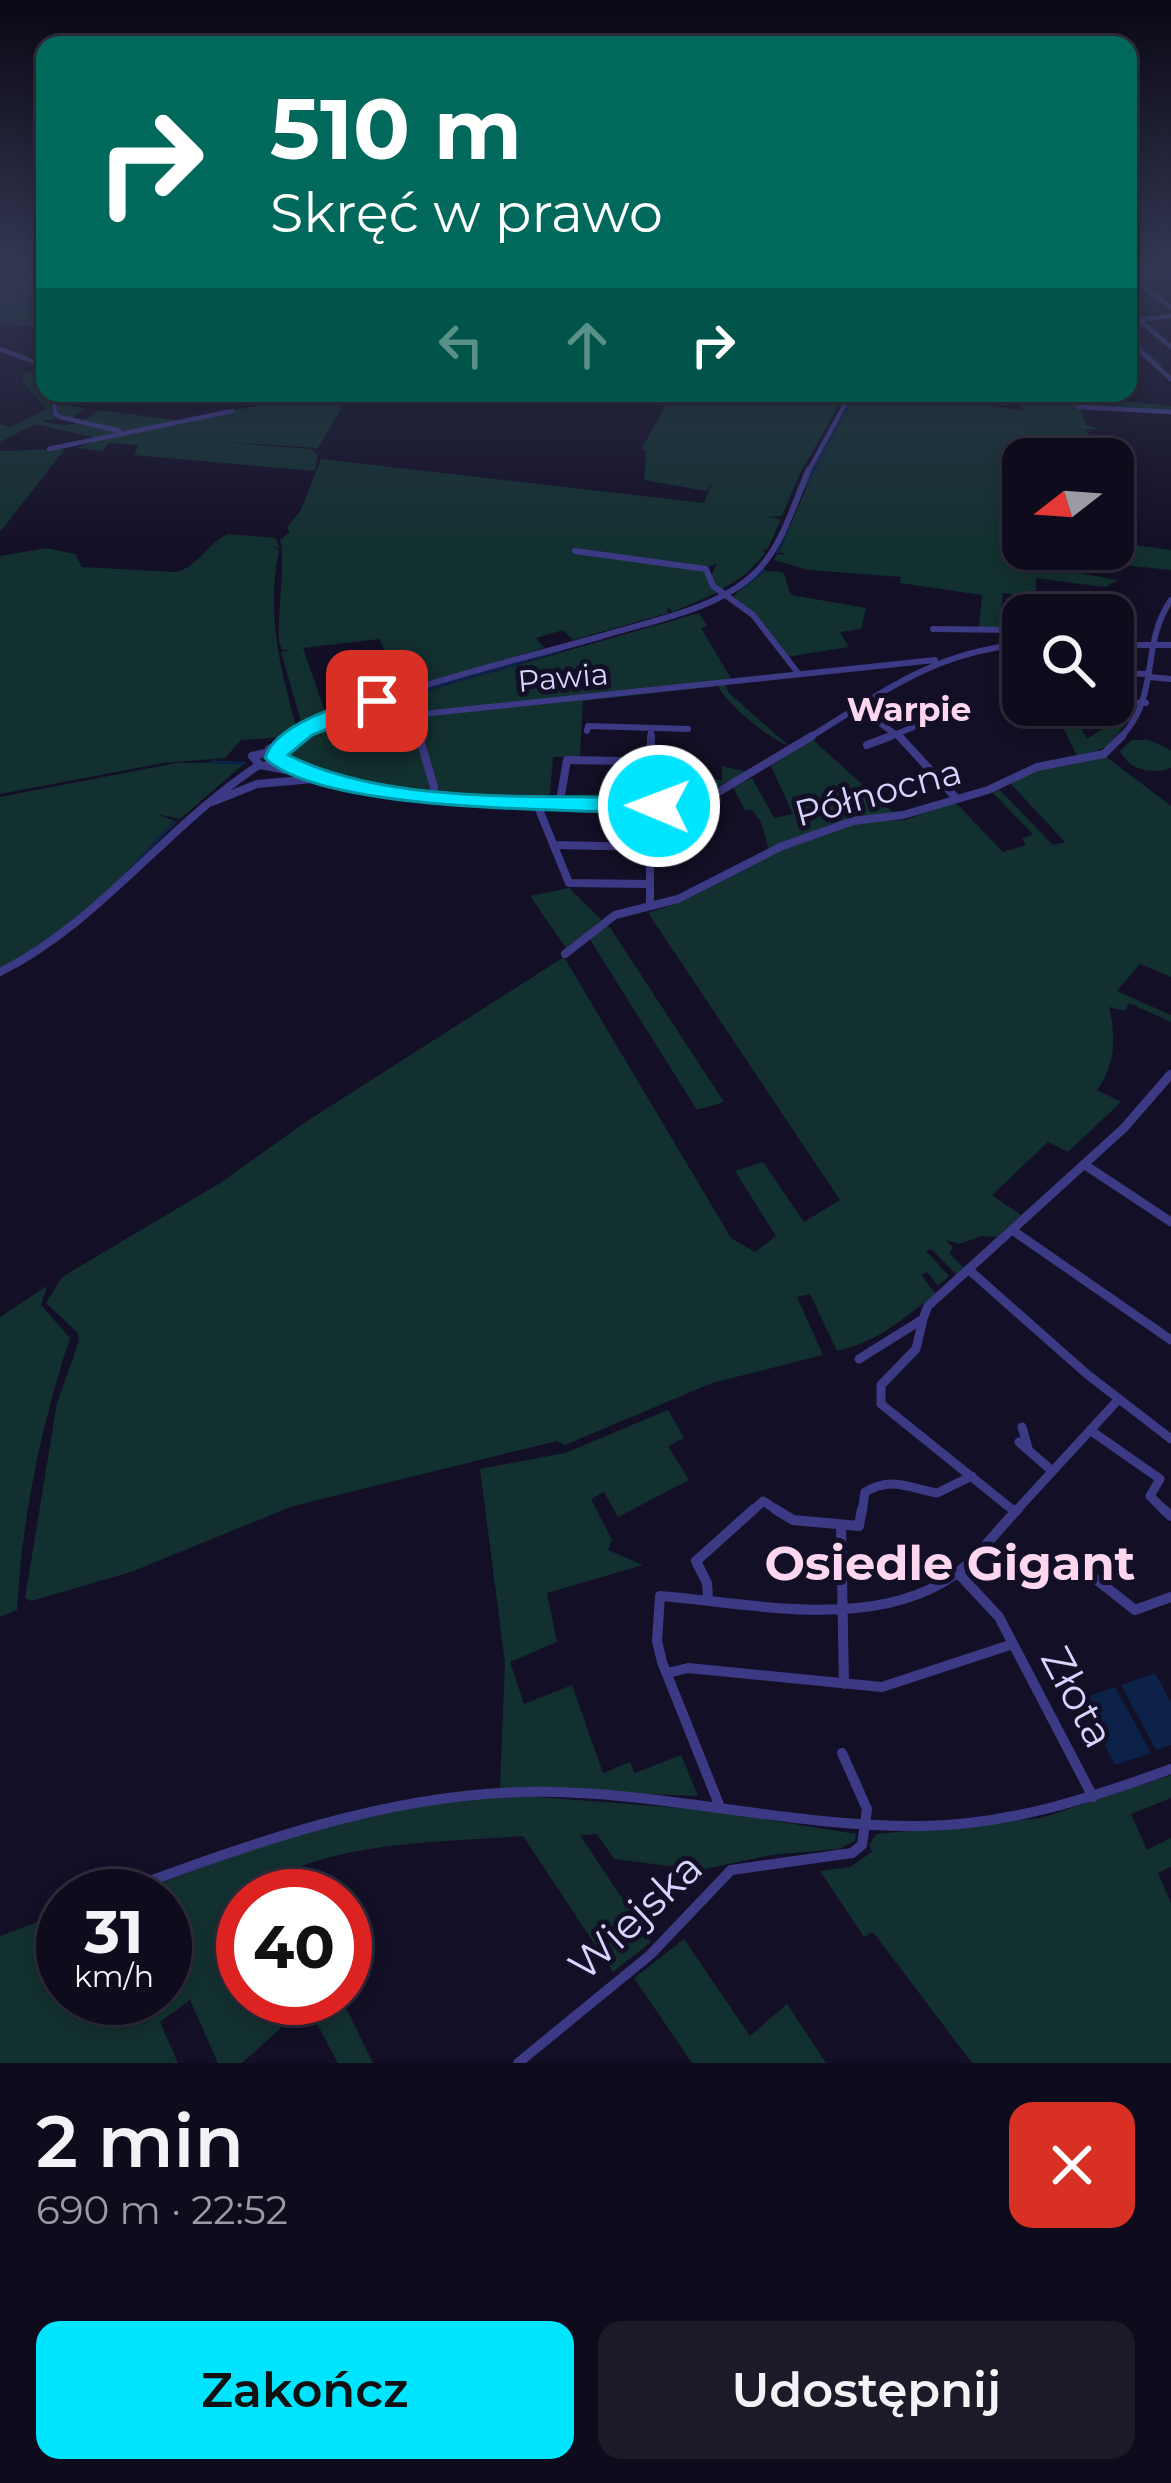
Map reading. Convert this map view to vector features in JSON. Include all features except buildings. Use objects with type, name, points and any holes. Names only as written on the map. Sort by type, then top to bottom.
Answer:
[{"type":"street","points":[[1149,358],[1171,380]]},
{"type":"street","points":[[1159,367],[1171,367]]},
{"type":"street","points":[[54,402],[60,417],[142,435]]},
{"type":"street","points":[[0,973],[80,927],[197,812],[291,739],[344,711],[669,616],[724,594],[753,575],[772,552],[808,469],[846,402]]},
{"type":"street","points":[[1078,407],[1171,412]]},
{"type":"street","points":[[49,449],[232,411]]},
{"type":"street","points":[[575,550],[703,568],[724,594],[753,615],[798,673]]},
{"type":"street","points":[[1134,703],[1146,704],[1157,618],[1171,600]]},
{"type":"street","points":[[933,629],[1002,630]]},
{"type":"street","points":[[1134,645],[1171,645]]},
{"type":"street","points":[[260,764],[432,798],[689,802],[718,792],[936,661],[1002,646]]},
{"type":"street","name":"Pawia","points":[[432,798],[434,787],[412,715],[936,661]]},
{"type":"street","points":[[1134,674],[1171,679]]},
{"type":"street","name":"Północna","points":[[565,954],[602,922],[678,899],[782,847],[858,820],[903,815],[994,788],[1037,767],[1105,754],[1146,704]]},
{"type":"street","points":[[858,707],[897,733],[956,798]]},
{"type":"street","points":[[867,745],[936,718]]},
{"type":"street","points":[[587,731],[588,726],[688,729]]},
{"type":"street","points":[[650,906],[652,728]]},
{"type":"street","points":[[260,764],[254,753],[274,754],[295,770]]},
{"type":"street","points":[[561,795],[567,760],[676,762]]},
{"type":"street","points":[[197,812],[230,793],[267,781],[344,782]]},
{"type":"street","points":[[628,798],[629,783],[650,784]]},
{"type":"street","points":[[536,802],[569,883],[650,884]]},
{"type":"street","points":[[554,845],[651,847]]},
{"type":"street","points":[[1014,1510],[880,1404],[881,1384],[916,1349],[928,1306],[1084,1165],[1171,1074]]},
{"type":"street","points":[[1084,1165],[1171,1222]]},
{"type":"street","points":[[1012,1230],[1171,1340]]},
{"type":"street","points":[[968,1269],[1118,1400],[1171,1439]]},
{"type":"street","points":[[859,1359],[922,1318]]},
{"type":"street","points":[[721,1808],[657,1640],[660,1596],[842,1609],[867,1607],[935,1586],[958,1573],[1118,1400]]},
{"type":"street","points":[[1022,1427],[1024,1446],[1051,1470]]},
{"type":"street","points":[[1090,1430],[1160,1479],[1150,1496],[1171,1516]]},
{"type":"street","points":[[708,1598],[707,1582],[696,1561],[764,1501],[793,1520],[859,1526],[865,1492],[883,1481],[912,1483],[937,1493],[949,1492],[972,1476]]},
{"type":"street","points":[[841,1525],[844,1684]]},
{"type":"street","points":[[1073,1561],[1135,1610],[1171,1597]]},
{"type":"street","name":"Złota","points":[[958,1573],[990,1606],[1013,1644],[1093,1798]]},
{"type":"street","points":[[668,1673],[688,1668],[900,1685],[1013,1644]]},
{"type":"street","points":[[842,1753],[867,1809],[868,1825]]},
{"type":"street","points":[[186,1869],[325,1820],[453,1795],[563,1792],[868,1825],[988,1821],[1093,1798],[1171,1769]]},
{"type":"street","name":"Wiejska","points":[[518,2063],[650,1954],[731,1870],[852,1853],[862,1845],[868,1825]]},
{"type":"green space","points":[[36,368],[36,397],[23,382],[23,373]]},
{"type":"green space","points":[[40,402],[51,402],[51,411],[58,418],[42,421],[72,424],[98,410],[181,421],[273,402],[345,402],[318,448],[194,440],[310,449],[318,455],[315,471],[133,455],[139,445],[109,443],[102,451],[77,448],[101,439],[35,424],[0,442],[0,424],[11,427],[46,409]]},
{"type":"green space","points":[[53,402],[85,408],[72,419],[56,412]]},
{"type":"green space","points":[[841,402],[800,473],[782,516],[767,517],[781,519],[767,550],[761,550],[766,553],[746,574],[721,590],[710,578],[717,564],[704,568],[717,593],[672,612],[667,606],[668,613],[573,640],[563,630],[536,638],[544,648],[400,691],[380,639],[303,648],[326,714],[302,725],[281,652],[290,650],[282,650],[279,642],[280,540],[290,532],[287,527],[301,510],[321,459],[704,503],[712,482],[706,491],[644,480],[646,452],[642,448],[665,407],[659,405]]},
{"type":"green space","points":[[851,402],[974,402],[1024,411],[1017,402],[1171,406],[1171,412],[1103,406],[1081,409],[1086,425],[1102,430],[1084,429],[1090,438],[1002,438],[1002,570],[1062,570],[1118,580],[1105,587],[1036,578],[1036,594],[1002,594],[999,628],[979,628],[982,595],[900,583],[901,577],[808,570],[774,560],[777,554],[787,555],[779,552],[811,477]]},
{"type":"green space","points":[[65,449],[0,532],[0,451]]},
{"type":"green space","points":[[228,534],[275,538],[280,548],[275,547],[279,550],[274,618],[297,729],[281,737],[241,740],[225,758],[164,763],[0,794],[0,556],[46,548],[75,554],[82,567],[176,572]]},
{"type":"green space","points":[[1134,545],[1171,550],[1171,570],[1134,566]]},
{"type":"green space","points":[[765,571],[783,572],[791,595],[866,608],[861,629],[840,632],[849,647],[787,657],[756,616],[733,596]]},
{"type":"green space","points":[[699,613],[707,626],[701,628],[732,680],[724,682],[729,693],[789,746],[750,721],[718,686],[583,701],[580,757],[553,757],[550,794],[545,795],[635,798],[636,785],[642,786],[647,800],[422,794],[307,770],[281,757],[305,733],[328,722],[331,729],[406,715],[402,698]]},
{"type":"green space","points":[[1062,726],[1080,726],[1087,739],[1107,726],[1124,726],[1106,747],[1078,758]]},
{"type":"green space","points":[[812,739],[895,814],[853,819],[769,850],[761,822],[752,810],[745,810],[733,787],[752,778],[774,818],[793,814],[771,766]]},
{"type":"green space","points":[[1132,740],[1149,740],[1171,750],[1171,768],[1149,771],[1129,763],[1120,751]]},
{"type":"green space","points":[[1105,756],[1171,806],[1171,977],[1140,964],[1117,991],[1171,1015],[1171,1022],[1129,1003],[1125,1011],[1109,1007],[1113,1050],[1097,1090],[1121,1102],[1068,1152],[1048,1142],[992,1195],[1021,1215],[997,1237],[982,1236],[959,1244],[946,1240],[953,1248],[949,1253],[965,1269],[957,1275],[931,1249],[926,1251],[949,1276],[938,1286],[927,1272],[921,1275],[936,1294],[879,1335],[837,1351],[810,1294],[797,1297],[823,1355],[712,1383],[565,1445],[557,1441],[293,1506],[131,1572],[31,1601],[25,1598],[57,1403],[79,1341],[78,1333],[46,1303],[62,1277],[220,1183],[304,1123],[564,957],[731,1238],[755,1252],[776,1236],[735,1171],[763,1162],[804,1222],[840,1200],[648,913],[678,903],[776,851],[859,822],[905,820],[955,802],[1003,852],[1026,845],[1022,839],[1033,834],[991,791],[998,788],[1053,845],[1065,842],[1009,782],[1033,770]]},
{"type":"green space","points":[[246,762],[180,819],[157,814],[177,822],[69,930],[0,968],[0,797],[176,763]]},
{"type":"green space","points":[[657,765],[676,766],[677,780],[722,780],[722,766],[747,772],[700,796],[653,802]]},
{"type":"green space","points":[[569,888],[602,920],[566,948],[530,896]]},
{"type":"green space","points":[[607,925],[724,1102],[697,1110],[589,938]]},
{"type":"green space","points":[[47,1286],[41,1305],[70,1338],[34,1472],[17,1610],[0,1617],[0,1317]]},
{"type":"green space","points":[[668,1410],[684,1438],[668,1446],[689,1480],[618,1517],[604,1492],[591,1499],[612,1540],[608,1550],[643,1565],[547,1593],[557,1642],[510,1662],[524,1704],[572,1685],[603,1773],[630,1762],[635,1773],[681,1755],[698,1796],[500,1788],[505,1663],[480,1469],[565,1453]]},
{"type":"green space","points":[[1171,1775],[1171,1798],[1131,1814],[1147,1850],[1171,1838],[1171,1867],[1158,1873],[1171,1903],[1171,2063],[972,2063],[873,1932],[864,1937],[820,1871],[850,1867],[872,1852],[869,1845],[876,1834],[1041,1818]]},
{"type":"green space","points":[[525,1796],[707,1810],[856,1834],[855,1841],[839,1849],[771,1855],[700,1870],[614,1859],[597,1834],[580,1835],[651,1942],[613,1972],[523,1836],[404,1844],[294,1869],[216,1869],[216,2025],[281,2028],[242,2063],[218,2063],[192,2004],[192,1871],[307,1830],[449,1800]]},
{"type":"green space","points":[[36,1923],[36,2025],[161,2025],[178,2063],[0,2063],[0,1936]]},
{"type":"green space","points":[[684,1939],[750,2036],[787,2004],[826,2063],[692,2063],[634,1978]]},
{"type":"green space","points":[[318,2025],[354,2025],[373,2063],[338,2063]]},
{"type":"water","points":[[1155,1673],[1171,1702],[1171,1745],[1156,1750],[1121,1685]]},
{"type":"water","points":[[1115,1687],[1151,1753],[1115,1765],[1081,1699]]},
{"type":"waterway","points":[[1153,358],[1160,364]]},
{"type":"waterway","points":[[805,487],[849,402]]},
{"type":"waterway","points":[[777,552],[788,528]]},
{"type":"waterway","points":[[742,588],[764,570]]},
{"type":"waterway","points":[[390,700],[559,651]]},
{"type":"waterway","points":[[212,762],[244,763]]},
{"type":"waterway","points":[[126,874],[174,822]]},
{"type":"district","name":"Warpie","points":[[909,709]]},
{"type":"district","name":"Osiedle Gigant","points":[[950,1563]]},
{"type":"route","points":[[377,701],[304,730],[277,752],[277,758],[304,772],[413,796],[659,806]]}]
